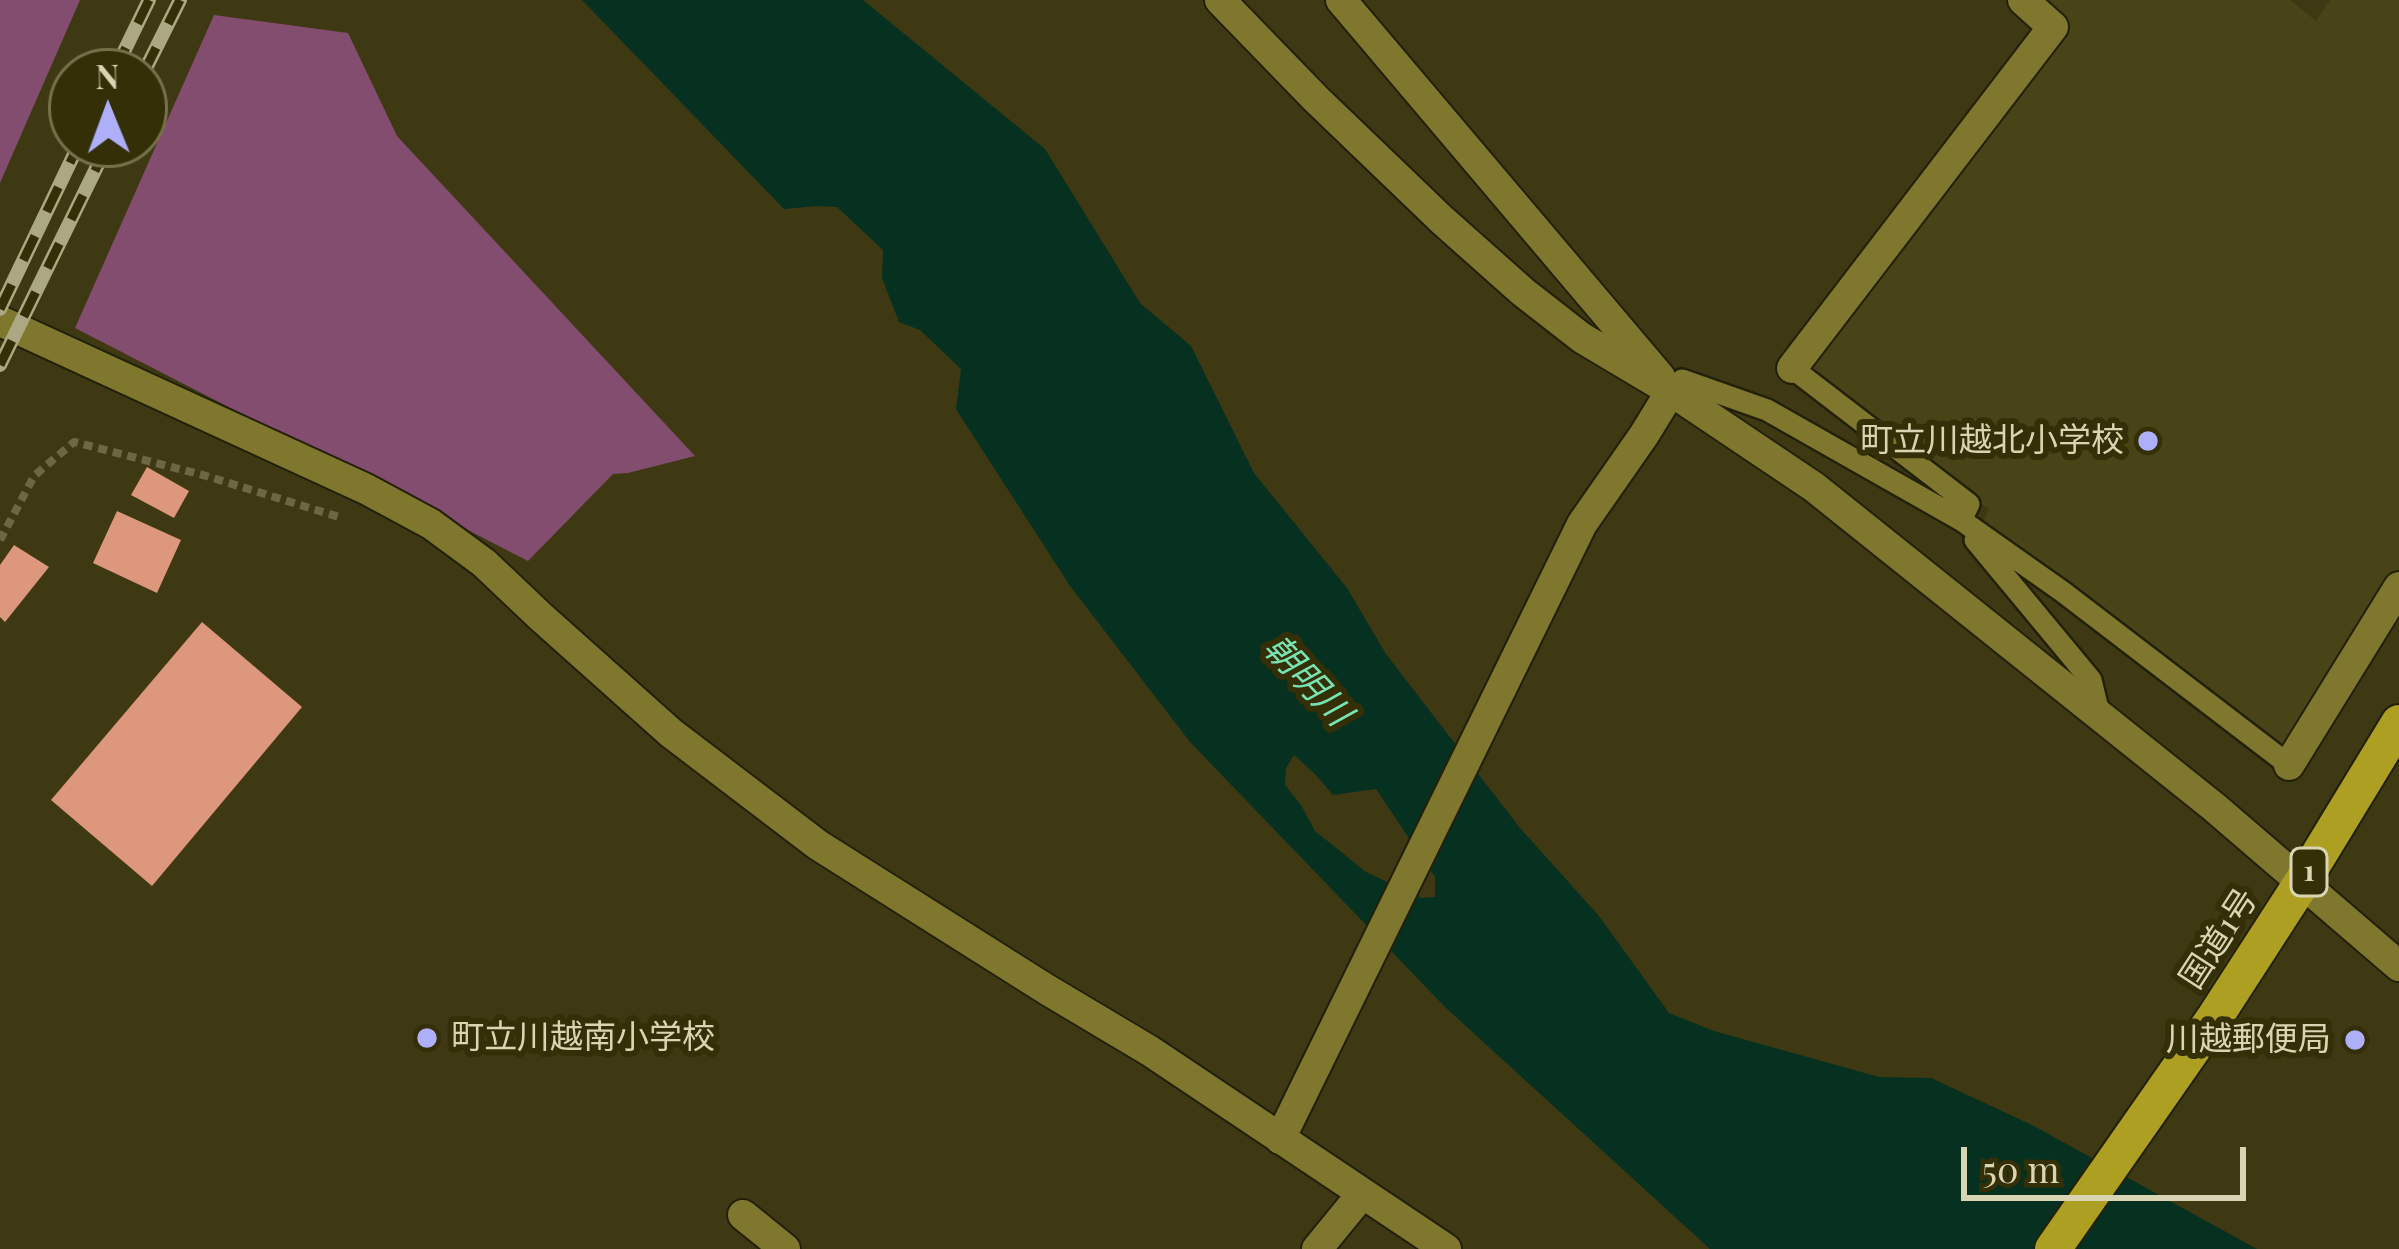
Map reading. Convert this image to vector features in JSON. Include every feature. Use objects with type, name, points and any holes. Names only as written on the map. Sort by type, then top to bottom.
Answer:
[{"type":"highway","name":"国道1号","points":[[2053,1249],[2215,1017],[2399,724]]},
{"type":"street","points":[[1220,0],[1316,99],[1523,292],[1582,338],[1814,487],[2214,807],[2399,966]]},
{"type":"street","points":[[1341,0],[1671,391]]},
{"type":"street","points":[[1792,368],[2053,28],[2023,0]]},
{"type":"street","points":[[0,321],[366,489],[431,524],[484,563],[671,733],[818,845],[1150,1051],[1446,1249]]},
{"type":"street","points":[[1280,1139],[1582,524],[1671,391]]},
{"type":"street","points":[[2289,765],[2399,587]]},
{"type":"street","points":[[1318,1249],[1362,1195]]},
{"type":"street","points":[[743,1215],[784,1249]]},
{"type":"lane","points":[[1792,368],[1969,504],[1960,520]]},
{"type":"lane","points":[[1671,391],[1682,380],[1767,410],[1960,520],[2289,765]]},
{"type":"lane","points":[[1960,520],[2091,680],[2100,717]]},
{"type":"path","points":[[0,540],[34,476],[74,442],[355,522]]},
{"type":"shaded area","points":[[0,0],[80,0],[59,48],[48,48],[48,73],[0,183]]},
{"type":"shaded area","name":"町立川越北小学校","points":[[2043,0],[2290,0],[2316,21],[2330,0],[2399,0],[2399,573],[2285,752],[1983,523],[1989,509],[1803,372],[2068,26]]},
{"type":"shaded area","points":[[214,15],[348,33],[397,136],[695,456],[613,474],[528,561],[75,328],[146,168],[168,168],[168,119]]},
{"type":"water","name":"朝明川","points":[[582,0],[863,0],[1045,149],[1140,303],[1191,346],[1254,473],[1347,588],[1386,654],[1520,828],[1599,916],[1669,1013],[1714,1031],[1879,1077],[1931,1078],[2032,1125],[2257,1249],[1710,1249],[1445,1007],[1190,742],[1070,586],[956,409],[961,369],[920,330],[899,322],[882,278],[883,250],[837,207],[784,209]],"holes":[[[1294,755],[1333,795],[1376,789],[1435,877],[1435,897],[1422,898],[1366,872],[1315,831],[1285,785],[1286,768]]]},
{"type":"building","points":[[147,467],[189,491],[174,518],[131,495]]},
{"type":"building","points":[[117,511],[181,540],[157,593],[93,563]]},
{"type":"building","points":[[14,545],[49,567],[5,622],[0,617],[0,565]]},
{"type":"building","points":[[202,622],[302,707],[152,886],[51,800]]},
{"type":"railway","points":[[126,48],[149,0]]},
{"type":"railway","points":[[156,48],[180,0]]},
{"type":"railway","points":[[0,309],[68,168]]},
{"type":"railway","points":[[0,365],[96,168]]},
{"type":"place","name":"町立川越北小学校","points":[[2148,441]]},
{"type":"place","name":"町立川越南小学校","points":[[427,1038]]},
{"type":"place","name":"川越郵便局","points":[[2355,1040]]}]
